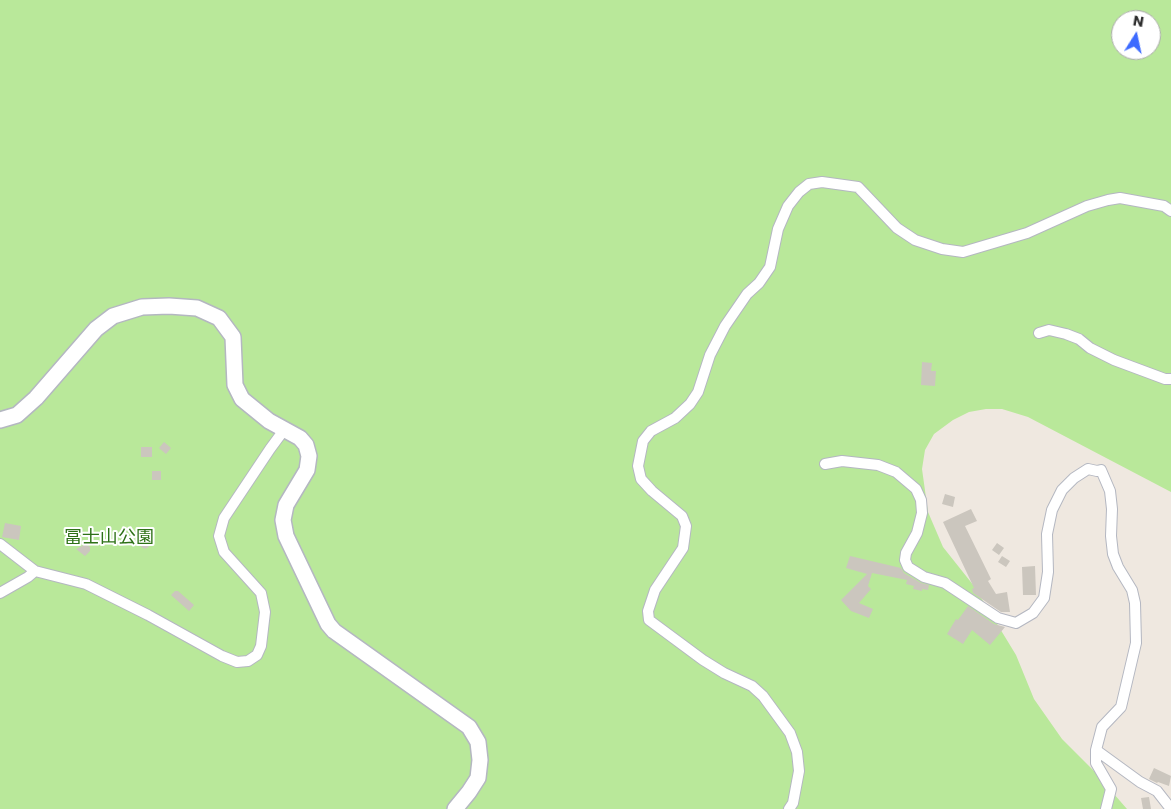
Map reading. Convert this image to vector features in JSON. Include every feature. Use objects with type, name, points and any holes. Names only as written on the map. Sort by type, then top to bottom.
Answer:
[{"type":"street","points":[[789,809],[793,803],[799,771],[797,752],[790,732],[763,696],[752,686],[724,673],[703,660],[649,620],[648,611],[655,590],[683,548],[686,526],[682,516],[652,491],[641,479],[638,466],[643,441],[651,431],[675,418],[690,404],[698,392],[710,355],[725,326],[747,294],[770,267],[778,228],[788,206],[799,192],[809,184],[822,182],[858,187],[897,228],[909,236],[942,249],[963,252],[1027,233],[1087,206],[1108,200],[1120,198],[1164,206],[1171,211]]},
{"type":"street","points":[[0,420],[17,416],[36,398],[96,329],[113,316],[142,307],[169,306],[197,308],[219,318],[233,337],[235,385],[242,399],[269,421],[300,438],[306,446],[309,456],[307,470],[286,506],[283,520],[286,536],[328,624],[334,631],[469,727],[478,742],[480,760],[478,778],[470,792],[455,809]]},
{"type":"street","points":[[1039,333],[1049,330],[1066,334],[1079,339],[1090,348],[1114,360],[1165,379],[1171,379]]},
{"type":"street","points":[[0,544],[35,571],[86,584],[140,610],[222,656],[237,662],[248,662],[257,655],[261,646],[265,612],[261,593],[224,552],[219,536],[224,518],[284,430]]},
{"type":"street","points":[[825,464],[842,461],[878,464],[896,472],[916,489],[921,500],[922,513],[917,533],[906,553],[905,560],[908,568],[924,577],[945,583],[998,618],[1016,623],[1033,613],[1044,598],[1048,572],[1047,534],[1052,510],[1062,490],[1074,478],[1088,469],[1101,470],[1110,491],[1112,508],[1111,536],[1114,554],[1118,567],[1132,590],[1135,603],[1136,644],[1121,707],[1102,728],[1096,750],[1096,764],[1111,789],[1106,809]]},
{"type":"street","points":[[0,593],[35,571]]},
{"type":"street","points":[[1096,750],[1140,782],[1157,791],[1171,809]]},
{"type":"green space","name":"冨士山公園","points":[[0,0],[1171,0],[1171,492],[1028,417],[1002,409],[969,412],[953,420],[934,434],[925,450],[922,469],[928,512],[943,547],[974,586],[1016,655],[1034,699],[1062,739],[1093,770],[1127,809],[0,809]]},
{"type":"building","points":[[922,362],[932,363],[931,371],[936,371],[935,386],[921,385]]},
{"type":"building","points":[[164,442],[171,448],[166,454],[159,448]]},
{"type":"building","points":[[141,447],[152,447],[152,457],[141,457]]},
{"type":"building","points":[[152,471],[161,471],[161,480],[152,480]]},
{"type":"building","points":[[945,494],[955,497],[953,507],[942,504]]},
{"type":"building","points":[[971,509],[977,521],[965,526],[991,579],[988,581],[996,594],[1007,592],[1010,612],[1001,612],[973,593],[972,589],[974,588],[943,522]]},
{"type":"building","points":[[5,523],[21,526],[19,540],[2,537]]},
{"type":"building","points":[[145,539],[150,544],[145,549],[140,544]]},
{"type":"building","points":[[997,543],[1004,548],[999,555],[992,550]]},
{"type":"building","points":[[86,544],[90,547],[90,551],[85,556],[76,549]]},
{"type":"building","points":[[850,556],[901,568],[904,573],[921,583],[929,585],[928,590],[913,589],[914,586],[906,584],[907,580],[872,573],[868,586],[871,589],[859,603],[873,609],[869,618],[851,611],[841,600],[867,574],[846,568]]},
{"type":"building","points":[[1002,556],[1010,561],[1006,567],[998,562]]},
{"type":"building","points":[[1035,566],[1036,595],[1023,595],[1022,567]]},
{"type":"building","points":[[178,591],[194,605],[189,611],[171,595]]},
{"type":"building","points":[[968,606],[994,624],[1005,627],[990,645],[972,630],[963,644],[947,634],[956,619],[958,620]]},
{"type":"building","points":[[1154,768],[1171,776],[1169,786],[1149,779]]},
{"type":"building","points":[[1149,797],[1151,809],[1143,809],[1141,798]]}]
